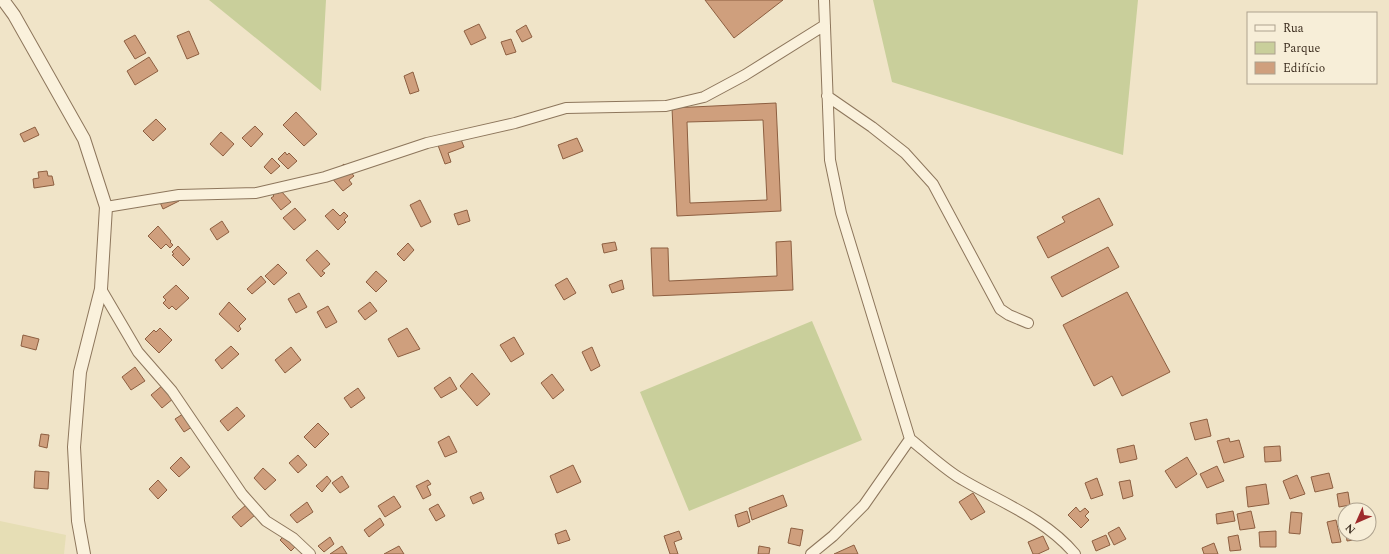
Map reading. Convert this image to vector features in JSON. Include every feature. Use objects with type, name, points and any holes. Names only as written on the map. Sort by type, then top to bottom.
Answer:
[{"type":"street","points":[[4,0],[84,139],[106,207],[101,289],[80,372],[74,448],[78,521],[84,554]]},
{"type":"street","points":[[824,0],[830,160],[841,213],[910,438],[957,476],[1027,515],[1054,533],[1075,554]]},
{"type":"street","points":[[106,207],[179,194],[256,193],[325,177],[428,143],[515,123],[566,108],[666,106],[704,97],[745,75],[825,25]]},
{"type":"street","points":[[827,96],[872,127],[905,153],[933,184],[1000,309],[1009,316],[1028,323]]},
{"type":"street","points":[[101,289],[138,352],[172,391],[242,494],[266,521],[293,538],[310,554]]},
{"type":"street","points":[[811,554],[833,536],[864,505],[910,438]]},
{"type":"shaded area","points":[[0,521],[66,535],[64,554],[0,554]]},
{"type":"green space","points":[[209,0],[326,0],[321,91]]},
{"type":"green space","points":[[873,0],[1138,0],[1123,155],[892,82]]},
{"type":"green space","points":[[812,321],[862,440],[689,511],[640,392]]},
{"type":"building","points":[[705,0],[783,0],[734,38]]},
{"type":"building","points":[[479,24],[486,38],[471,45],[464,31]]},
{"type":"building","points":[[526,25],[532,37],[522,42],[516,31]]},
{"type":"building","points":[[189,31],[199,54],[187,59],[177,36]]},
{"type":"building","points":[[135,35],[146,53],[135,59],[124,41]]},
{"type":"building","points":[[511,39],[516,52],[506,55],[501,42]]},
{"type":"building","points":[[149,57],[158,71],[135,85],[127,71]]},
{"type":"building","points":[[413,72],[419,91],[410,94],[404,76]]},
{"type":"building","points":[[776,103],[781,211],[677,216],[672,108]],"holes":[[[763,120],[767,200],[690,203],[687,122]]]},
{"type":"building","points":[[296,112],[317,134],[304,146],[283,125]]},
{"type":"building","points":[[156,119],[166,129],[153,141],[143,131]]},
{"type":"building","points":[[255,126],[263,134],[251,147],[242,138]]},
{"type":"building","points":[[35,127],[39,135],[24,142],[20,134]]},
{"type":"building","points":[[221,132],[234,144],[223,156],[210,144]]},
{"type":"building","points":[[458,132],[464,147],[448,153],[451,162],[445,164],[436,140]]},
{"type":"building","points":[[577,138],[583,151],[563,159],[558,145]]},
{"type":"building","points":[[285,152],[287,155],[289,153],[297,161],[288,169],[278,159]]},
{"type":"building","points":[[272,158],[280,166],[271,174],[264,167]]},
{"type":"building","points":[[344,164],[354,176],[349,180],[352,184],[343,191],[330,176]]},
{"type":"building","points":[[47,171],[48,176],[52,176],[54,185],[34,188],[33,179],[39,178],[38,172]]},
{"type":"building","points":[[273,189],[278,194],[281,191],[291,202],[281,210],[271,198],[274,196],[270,192]]},
{"type":"building","points":[[174,191],[179,201],[163,209],[158,198]]},
{"type":"building","points":[[1099,198],[1113,225],[1048,258],[1037,237],[1065,222],[1062,217]]},
{"type":"building","points":[[420,200],[431,222],[421,227],[410,205]]},
{"type":"building","points":[[295,208],[306,220],[294,230],[283,218]]},
{"type":"building","points":[[333,209],[340,216],[344,212],[348,216],[344,220],[346,222],[338,230],[325,216]]},
{"type":"building","points":[[467,210],[470,221],[458,225],[454,214]]},
{"type":"building","points":[[222,221],[229,232],[217,240],[210,229]]},
{"type":"building","points":[[158,226],[171,241],[170,242],[173,245],[170,248],[166,244],[161,249],[148,236]]},
{"type":"building","points":[[791,241],[793,290],[653,296],[651,248],[668,248],[669,281],[777,276],[776,242]]},
{"type":"building","points":[[615,242],[617,250],[604,253],[602,244]]},
{"type":"building","points":[[408,243],[414,250],[404,261],[397,254]]},
{"type":"building","points":[[178,246],[190,259],[183,266],[172,255],[174,254],[172,252]]},
{"type":"building","points":[[1108,247],[1119,267],[1062,297],[1051,277]]},
{"type":"building","points":[[317,250],[330,264],[322,271],[325,273],[321,277],[306,260]]},
{"type":"building","points":[[278,264],[287,273],[274,285],[265,276]]},
{"type":"building","points":[[376,271],[387,281],[376,292],[366,282]]},
{"type":"building","points":[[261,276],[266,282],[252,294],[247,289]]},
{"type":"building","points":[[567,278],[576,293],[564,300],[555,285]]},
{"type":"building","points":[[622,280],[624,289],[612,293],[609,285]]},
{"type":"building","points":[[176,285],[189,298],[176,310],[172,306],[169,309],[163,303],[166,300],[163,297]]},
{"type":"building","points":[[1127,292],[1170,372],[1122,396],[1112,376],[1094,386],[1063,325]]},
{"type":"building","points":[[299,293],[307,307],[296,313],[288,299]]},
{"type":"building","points":[[229,302],[246,319],[239,326],[241,329],[238,332],[219,314]]},
{"type":"building","points":[[370,302],[377,311],[365,320],[358,311]]},
{"type":"building","points":[[328,306],[337,322],[326,328],[317,312]]},
{"type":"building","points":[[160,328],[172,340],[159,353],[145,339],[154,330],[156,332]]},
{"type":"building","points":[[407,328],[420,349],[398,357],[388,339]]},
{"type":"building","points":[[23,335],[39,339],[36,350],[21,346]]},
{"type":"building","points":[[514,337],[524,354],[511,362],[500,345]]},
{"type":"building","points":[[231,346],[239,354],[222,369],[215,360]]},
{"type":"building","points":[[291,347],[301,360],[285,373],[275,360]]},
{"type":"building","points":[[592,347],[600,366],[591,371],[582,352]]},
{"type":"building","points":[[135,367],[145,381],[131,390],[122,377]]},
{"type":"building","points":[[472,373],[490,394],[477,406],[460,386]]},
{"type":"building","points":[[552,374],[564,390],[553,399],[541,383]]},
{"type":"building","points":[[450,377],[457,389],[441,398],[434,388]]},
{"type":"building","points":[[163,385],[174,398],[162,408],[151,395]]},
{"type":"building","points":[[358,388],[365,398],[351,408],[344,398]]},
{"type":"building","points":[[237,407],[245,416],[228,431],[220,421]]},
{"type":"building","points":[[183,414],[192,427],[184,432],[175,419]]},
{"type":"building","points":[[1207,419],[1211,436],[1195,440],[1190,423]]},
{"type":"building","points":[[318,423],[329,434],[315,448],[304,437]]},
{"type":"building","points":[[41,434],[49,435],[47,448],[39,446]]},
{"type":"building","points":[[449,436],[457,452],[445,457],[438,442]]},
{"type":"building","points":[[1229,438],[1230,442],[1239,440],[1244,457],[1224,463],[1217,441]]},
{"type":"building","points":[[1134,445],[1137,459],[1120,463],[1117,449]]},
{"type":"building","points":[[1280,446],[1281,461],[1265,462],[1264,447]]},
{"type":"building","points":[[298,455],[307,465],[298,473],[289,463]]},
{"type":"building","points":[[181,457],[190,467],[179,477],[170,468]]},
{"type":"building","points":[[1187,457],[1197,474],[1176,488],[1165,471]]},
{"type":"building","points":[[573,465],[581,482],[557,493],[550,476]]},
{"type":"building","points":[[1217,466],[1224,481],[1207,488],[1200,474]]},
{"type":"building","points":[[263,468],[276,480],[265,490],[254,478]]},
{"type":"building","points":[[35,471],[49,472],[48,489],[34,488]]},
{"type":"building","points":[[1329,473],[1333,488],[1315,492],[1311,477]]},
{"type":"building","points":[[1297,475],[1305,494],[1290,499],[1283,481]]},
{"type":"building","points":[[327,476],[331,481],[322,492],[316,486]]},
{"type":"building","points":[[342,476],[349,487],[340,493],[332,483]]},
{"type":"building","points":[[1097,478],[1103,495],[1091,499],[1085,483]]},
{"type":"building","points":[[158,480],[167,490],[158,499],[149,489]]},
{"type":"building","points":[[428,480],[431,484],[427,486],[431,495],[423,499],[416,486]]},
{"type":"building","points":[[1130,480],[1133,496],[1123,499],[1119,482]]},
{"type":"building","points":[[1266,484],[1269,504],[1248,507],[1246,487]]},
{"type":"building","points":[[481,492],[484,499],[473,504],[470,497]]},
{"type":"building","points":[[1348,492],[1350,502],[1338,502],[1337,494]]},
{"type":"building","points":[[973,493],[985,512],[971,520],[959,502]]},
{"type":"building","points":[[783,495],[787,506],[752,520],[749,508]]},
{"type":"building","points":[[394,496],[401,507],[385,517],[378,506]]},
{"type":"building","points":[[307,502],[313,512],[297,523],[290,515]]},
{"type":"building","points":[[438,504],[445,516],[436,521],[429,509]]},
{"type":"building","points":[[246,505],[255,515],[241,527],[232,517]]},
{"type":"building","points":[[1076,507],[1080,512],[1085,508],[1089,512],[1085,516],[1089,520],[1081,528],[1068,515]]},
{"type":"building","points":[[747,511],[750,522],[738,527],[735,515]]},
{"type":"building","points":[[1233,511],[1235,521],[1217,524],[1216,514]]},
{"type":"building","points":[[1251,511],[1255,528],[1240,530],[1237,514]]},
{"type":"building","points":[[1291,512],[1302,513],[1300,534],[1289,533]]},
{"type":"building","points":[[380,518],[384,525],[369,537],[364,530]]},
{"type":"building","points":[[1336,520],[1337,542],[1341,542],[1332,543],[1327,522]]},
{"type":"building","points":[[1119,527],[1126,539],[1114,545],[1108,533]]},
{"type":"building","points":[[791,528],[803,530],[800,546],[788,543]]},
{"type":"building","points":[[566,530],[570,540],[558,544],[555,534]]},
{"type":"building","points":[[289,531],[300,542],[291,551],[280,540]]},
{"type":"building","points":[[679,531],[682,539],[674,542],[678,554],[670,554],[664,536]]},
{"type":"building","points":[[1276,531],[1276,547],[1260,547],[1259,532]]},
{"type":"building","points":[[1106,535],[1110,545],[1096,551],[1092,541]]},
{"type":"building","points":[[1238,535],[1241,550],[1230,551],[1228,537]]},
{"type":"building","points":[[1043,536],[1049,549],[1038,554],[1033,554],[1028,542]]},
{"type":"building","points":[[330,537],[334,544],[324,552],[318,546]]},
{"type":"building","points":[[1214,543],[1218,554],[1204,554],[1202,548]]},
{"type":"building","points":[[854,545],[858,554],[834,554]]},
{"type":"building","points":[[342,546],[347,554],[330,554]]},
{"type":"building","points":[[399,546],[404,554],[384,554]]},
{"type":"building","points":[[759,546],[770,548],[769,554],[758,554]]}]
